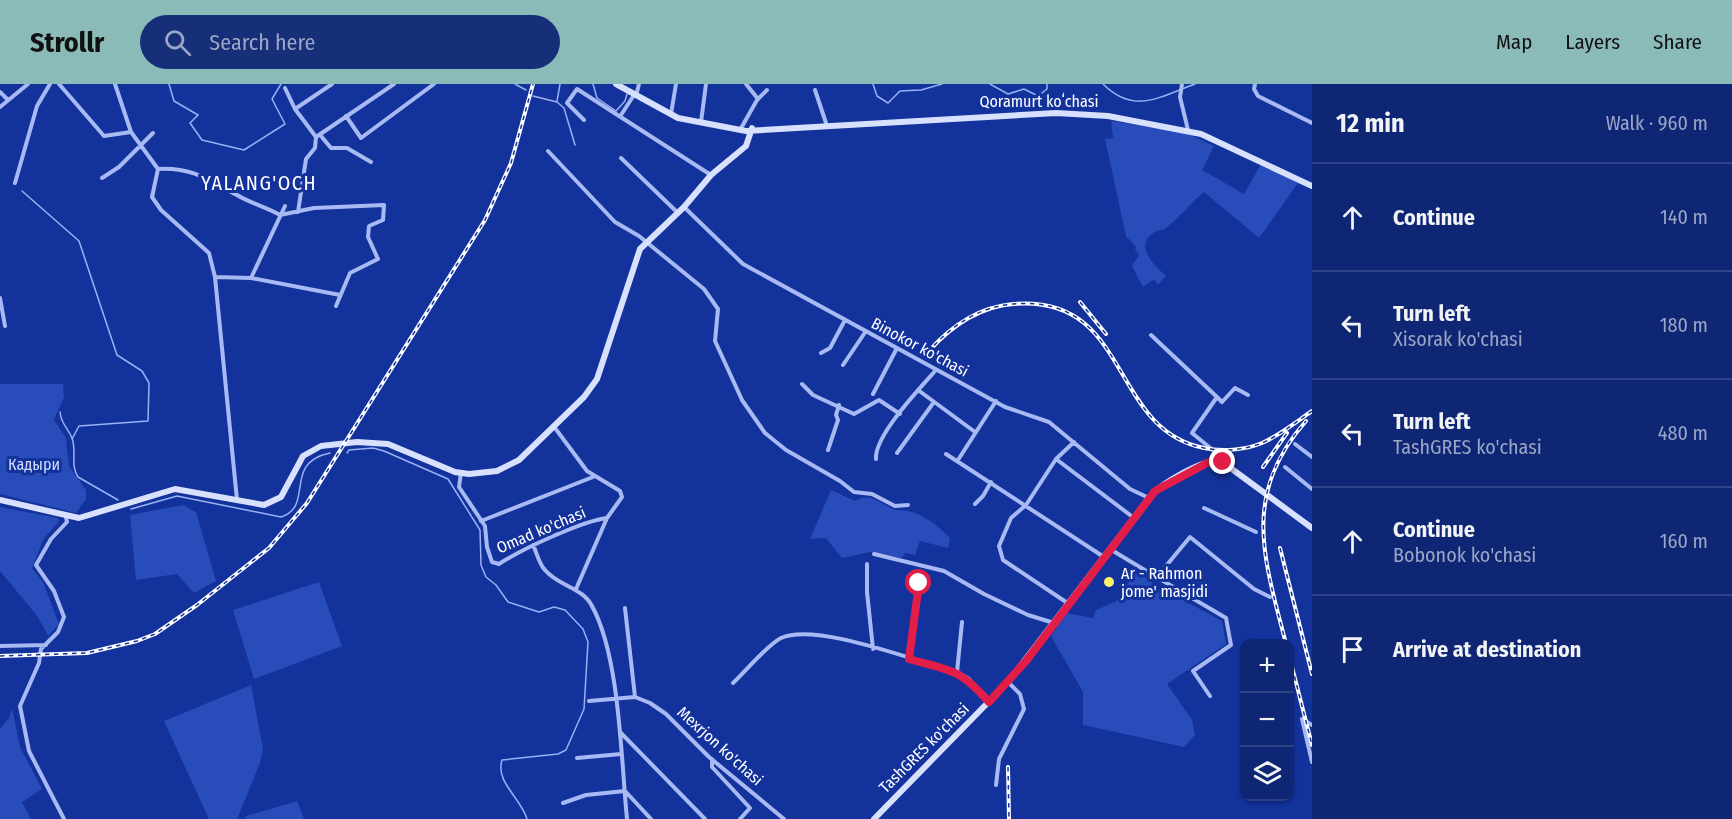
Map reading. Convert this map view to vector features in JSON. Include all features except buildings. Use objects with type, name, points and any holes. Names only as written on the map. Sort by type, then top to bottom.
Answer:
[{"type":"main road","points":[[0,500],[66,517],[87,517],[171,489],[264,505],[277,500],[286,489],[303,456],[314,449],[325,446],[357,442],[388,444],[461,473],[488,473],[509,466],[555,428],[584,398],[599,375],[632,268],[645,243],[684,207],[711,175],[746,146],[752,130],[701,122],[671,114],[620,85]]},
{"type":"main road","name":"Qoramurt koʻchasi","points":[[752,130],[888,119],[1069,111],[1108,114],[1206,134],[1312,185]]},
{"type":"main road","name":"Qoramurt koʻchasi","points":[[752,130],[888,119]]},
{"type":"main road","points":[[1215,460],[1224,463],[1312,528]]},
{"type":"main road","name":"TashGRES ko'chasi","points":[[874,819],[1008,682],[1149,498],[1165,483],[1215,460]]},
{"type":"street","points":[[15,183],[37,106],[50,84]]},
{"type":"street","points":[[59,84],[104,136],[131,132]]},
{"type":"street","points":[[115,84],[131,132],[158,169],[152,197],[161,210],[209,253],[215,277],[238,501]]},
{"type":"street","points":[[295,109],[332,84]]},
{"type":"street","points":[[298,212],[306,159],[315,148],[319,137],[394,84]]},
{"type":"street","points":[[346,116],[361,138],[434,84]]},
{"type":"street","points":[[621,116],[639,84]]},
{"type":"street","points":[[671,114],[676,84]]},
{"type":"street","points":[[701,122],[706,84]]},
{"type":"street","points":[[746,84],[758,99]]},
{"type":"street","points":[[1182,84],[1180,97],[1188,129]]},
{"type":"street","points":[[1255,84],[1255,93],[1258,96],[1312,123]]},
{"type":"street","points":[[0,107],[26,85]]},
{"type":"street","points":[[285,88],[295,109],[331,148],[347,147],[371,162]]},
{"type":"street","points":[[584,120],[567,103],[577,88],[711,175]]},
{"type":"street","points":[[740,128],[758,99],[767,90]]},
{"type":"street","points":[[815,90],[826,123]]},
{"type":"street","points":[[0,92],[8,99]]},
{"type":"street","points":[[102,178],[120,167],[153,133]]},
{"type":"street","points":[[548,151],[615,222],[639,236],[704,289],[718,309],[715,341],[742,399],[765,434],[786,450],[840,481],[854,492],[872,494],[895,506],[908,505]]},
{"type":"street","points":[[621,158],[678,213]]},
{"type":"street","points":[[158,169],[181,168],[219,182],[237,196],[261,204],[279,215],[314,208],[384,205],[383,220],[369,226],[368,237],[378,259],[350,273],[336,306]]},
{"type":"street","points":[[251,279],[285,206]]},
{"type":"street","name":"Binokor ko'chasi","points":[[684,207],[743,264],[996,401],[1049,422],[1130,489],[1149,498]]},
{"type":"street","points":[[215,277],[251,279],[340,295]]},
{"type":"street","points":[[0,298],[5,326]]},
{"type":"street","points":[[821,353],[830,348],[845,320]]},
{"type":"street","points":[[843,365],[866,331]]},
{"type":"street","points":[[1151,335],[1222,402],[1236,388],[1248,395]]},
{"type":"street","points":[[873,394],[897,348]]},
{"type":"street","points":[[876,459],[875,450],[918,390],[936,370]]},
{"type":"street","points":[[802,384],[813,395],[839,405],[854,414],[879,400],[900,414]]},
{"type":"street","points":[[918,390],[975,432]]},
{"type":"street","points":[[1217,397],[1192,433],[1214,451],[1224,463]]},
{"type":"street","points":[[958,460],[996,401]]},
{"type":"street","points":[[897,453],[934,402]]},
{"type":"street","points":[[828,450],[838,420],[836,415],[839,405]]},
{"type":"street","name":"Omad ko'chasi","points":[[555,428],[593,477],[620,491],[622,496],[608,518],[576,589]]},
{"type":"street","points":[[1069,604],[1003,560],[999,546],[1011,518],[1019,508],[1026,505],[1056,459],[1074,442]]},
{"type":"street","points":[[1295,444],[1312,457]]},
{"type":"street","points":[[1214,451],[1215,460]]},
{"type":"street","points":[[946,454],[1104,557]]},
{"type":"street","points":[[1056,459],[1134,519]]},
{"type":"street","points":[[1285,467],[1312,489]]},
{"type":"street","name":"Omad ko'chasi","points":[[461,473],[459,487],[485,526],[487,547],[492,562],[499,564],[533,545],[596,519],[608,518]]},
{"type":"street","name":"Omad ko'chasi","points":[[481,521],[593,477]]},
{"type":"street","points":[[975,504],[991,482]]},
{"type":"street","points":[[1204,508],[1256,532]]},
{"type":"street","points":[[64,819],[29,750],[20,706],[39,663],[41,649],[58,632],[64,617],[54,591],[36,562],[51,539],[67,522],[66,517]]},
{"type":"street","points":[[1156,578],[1190,537],[1254,589],[1270,597]]},
{"type":"street","points":[[533,545],[543,568],[560,582],[576,589],[590,602],[599,619],[610,659],[620,731],[627,819]]},
{"type":"street","points":[[1110,549],[1226,618],[1231,645],[1193,671],[1210,696]]},
{"type":"street","points":[[874,554],[944,571],[984,594],[1028,615],[1054,624]]},
{"type":"street","points":[[867,564],[867,592],[873,649]]},
{"type":"street","points":[[909,659],[919,583]]},
{"type":"street","points":[[589,701],[635,697],[625,608]]},
{"type":"street","points":[[957,672],[962,622]]},
{"type":"street","points":[[734,682],[780,639],[796,634],[840,638],[957,672],[969,679],[989,702]]},
{"type":"street","points":[[0,646],[47,645]]},
{"type":"street","points":[[996,785],[999,759],[1024,709],[1020,694],[1008,682]]},
{"type":"street","name":"Mexrjon ko'chasi","points":[[635,697],[650,703],[666,714],[712,759],[784,819]]},
{"type":"street","points":[[1312,725],[1302,719],[1312,762]]},
{"type":"street","points":[[620,731],[705,819]]},
{"type":"street","points":[[577,758],[621,754]]},
{"type":"street","points":[[712,759],[712,767],[750,808],[740,819]]},
{"type":"street","points":[[563,803],[586,795],[625,791]]},
{"type":"street","points":[[625,791],[651,819]]},
{"type":"green space","points":[[1111,121],[1184,132],[1214,146],[1202,170],[1244,194],[1261,164],[1298,183],[1259,238],[1204,192],[1166,228],[1149,236],[1145,248],[1147,254],[1166,276],[1158,285],[1154,279],[1143,287],[1132,266],[1139,255],[1136,247],[1126,236],[1105,139],[1113,138]]},
{"type":"green space","name":"Кадыри","points":[[0,384],[63,384],[64,397],[54,420],[66,438],[69,466],[86,490],[86,499],[76,513],[0,494]]},
{"type":"green space","points":[[831,490],[855,501],[870,498],[893,509],[910,511],[923,517],[950,538],[948,548],[920,541],[915,555],[905,553],[902,558],[870,552],[842,558],[826,538],[810,539]]},
{"type":"green space","points":[[183,505],[196,512],[216,581],[194,593],[177,574],[136,580],[130,515]]},
{"type":"green space","name":"Кадыри","points":[[0,507],[58,518],[59,521],[43,540],[32,568],[43,582],[59,624],[48,636],[38,617],[0,571]]},
{"type":"green space","points":[[1136,570],[1155,585],[1222,621],[1226,644],[1167,684],[1192,720],[1195,735],[1184,747],[1083,725],[1083,692],[1051,636],[1067,613],[1093,618],[1096,610],[1117,601]]},
{"type":"green space","points":[[319,582],[342,646],[254,679],[233,610]]},
{"type":"green space","points":[[251,685],[263,749],[260,763],[237,819],[209,819],[164,721]]},
{"type":"green space","points":[[12,708],[20,747],[42,789],[22,802],[31,819],[0,819],[0,729],[9,718]]},
{"type":"green space","points":[[297,801],[304,819],[245,819],[246,816]]},
{"type":"waterway","points":[[169,84],[174,101],[198,115],[190,123],[202,140],[244,150],[285,124],[272,99],[281,84]]},
{"type":"waterway","points":[[515,84],[526,90]]},
{"type":"waterway","points":[[557,101],[560,84]]},
{"type":"waterway","points":[[593,84],[597,98],[616,111],[625,101],[627,94]]},
{"type":"waterway","points":[[873,84],[877,96],[888,103],[900,91],[921,90],[942,84]]},
{"type":"waterway","points":[[990,84],[1008,94],[1024,89],[1038,96],[1047,89],[1047,84]]},
{"type":"waterway","points":[[1103,84],[1125,99],[1136,101],[1158,98],[1195,84]]},
{"type":"waterway","points":[[533,96],[557,102],[564,108],[575,145]]},
{"type":"waterway","points":[[22,191],[79,241],[117,355],[142,371],[149,383],[148,421],[79,426],[72,439]]},
{"type":"waterway","points":[[60,412],[73,443],[74,468],[78,477],[118,500]]},
{"type":"waterway","points":[[347,453],[349,450],[373,448],[448,479],[480,530],[481,565],[486,577],[496,585],[508,602],[539,612],[554,607],[565,610],[583,629],[588,642],[584,709],[566,750],[558,754],[502,760],[502,776],[527,819]]},
{"type":"waterway","points":[[131,509],[177,496],[281,517],[291,512],[296,504],[302,475],[307,466],[316,458],[330,453]]},
{"type":"railway","points":[[0,656],[87,653],[137,641],[155,634],[197,605],[269,548],[307,503],[485,220],[511,163],[533,84]]},
{"type":"railway","points":[[1080,302],[1106,334]]},
{"type":"railway","points":[[928,352],[956,326],[988,309],[1013,304],[1051,307],[1080,320],[1100,340],[1150,416],[1173,436],[1204,448],[1241,449],[1269,440],[1312,411]]},
{"type":"railway","points":[[1285,639],[1266,555],[1263,528],[1265,501],[1272,475],[1286,448],[1306,421]]},
{"type":"railway","points":[[1263,467],[1287,433]]},
{"type":"railway","points":[[1280,548],[1312,674]]},
{"type":"railway","points":[[1294,675],[1312,745]]},
{"type":"railway","points":[[1008,767],[1009,819]]},
{"type":"place","name":"Ar - Rahmon jome' masjidi","points":[[1109,582]]},
{"type":"district","name":"YALANG'OCH","points":[[259,183]]},
{"type":"route","points":[[919,583],[909,659],[957,672],[969,679],[989,702],[1026,661],[1155,491],[1168,481],[1209,462],[1215,460],[1223,462]]}]
